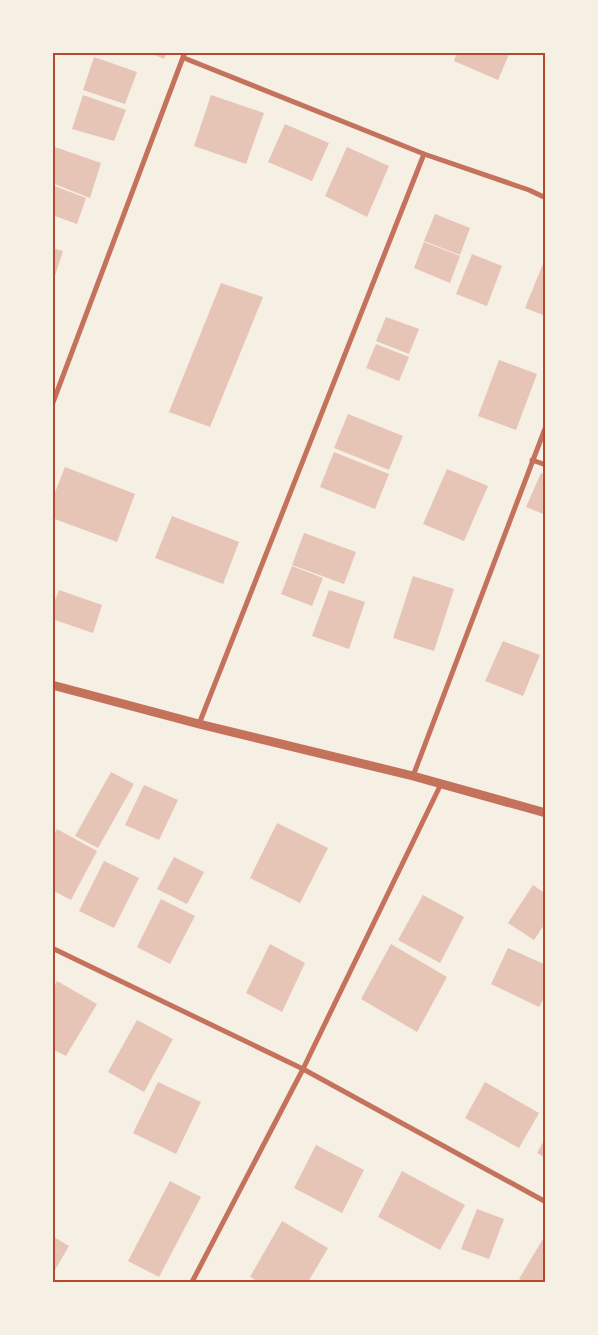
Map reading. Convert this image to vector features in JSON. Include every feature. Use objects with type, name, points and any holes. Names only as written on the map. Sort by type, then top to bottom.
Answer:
[{"type":"street","points":[[52,405],[185,55],[424,154],[529,190],[546,198]]},
{"type":"street","points":[[199,724],[424,154]]},
{"type":"street","points":[[413,776],[546,426]]},
{"type":"street","points":[[532,460],[546,465]]},
{"type":"street","points":[[52,685],[199,724],[413,776],[546,813]]},
{"type":"street","points":[[192,1282],[303,1069],[441,784]]},
{"type":"street","points":[[52,948],[303,1069],[546,1202]]},
{"type":"building","points":[[148,52],[167,52],[164,59]]},
{"type":"building","points":[[457,52],[510,52],[498,80],[454,61]]},
{"type":"building","points":[[94,57],[137,72],[125,104],[83,90]]},
{"type":"building","points":[[83,95],[126,110],[114,141],[72,129]]},
{"type":"building","points":[[211,95],[264,113],[246,164],[194,146]]},
{"type":"building","points":[[285,124],[329,143],[312,181],[268,162]]},
{"type":"building","points":[[55,147],[101,163],[90,198],[52,183],[52,153]]},
{"type":"building","points":[[347,147],[389,166],[367,217],[325,196]]},
{"type":"building","points":[[52,185],[86,198],[77,224],[52,215]]},
{"type":"building","points":[[435,214],[470,228],[460,255],[424,241]]},
{"type":"building","points":[[424,242],[460,256],[450,283],[414,268]]},
{"type":"building","points":[[52,248],[63,251],[53,282],[52,282]]},
{"type":"building","points":[[472,254],[502,266],[487,306],[456,294]]},
{"type":"building","points":[[546,259],[546,316],[525,308]]},
{"type":"building","points":[[221,283],[263,297],[210,427],[169,412]]},
{"type":"building","points":[[386,317],[419,329],[409,354],[376,341]]},
{"type":"building","points":[[376,344],[409,357],[399,381],[366,368]]},
{"type":"building","points":[[499,360],[537,374],[516,430],[478,416]]},
{"type":"building","points":[[348,414],[403,436],[389,470],[334,448]]},
{"type":"building","points":[[334,452],[389,474],[375,509],[320,487]]},
{"type":"building","points":[[65,467],[135,494],[117,542],[52,518],[52,500]]},
{"type":"building","points":[[447,469],[488,486],[464,541],[423,524]]},
{"type":"building","points":[[541,473],[546,475],[546,515],[526,507]]},
{"type":"building","points":[[172,516],[239,542],[223,584],[155,558]]},
{"type":"building","points":[[304,533],[356,552],[344,584],[292,565]]},
{"type":"building","points":[[292,566],[323,578],[312,606],[281,594]]},
{"type":"building","points":[[413,576],[454,589],[434,651],[393,638]]},
{"type":"building","points":[[59,590],[102,605],[93,633],[52,619],[52,608]]},
{"type":"building","points":[[329,590],[365,602],[349,649],[312,636]]},
{"type":"building","points":[[503,641],[540,655],[523,696],[485,681]]},
{"type":"building","points":[[111,772],[134,784],[98,848],[75,836]]},
{"type":"building","points":[[144,785],[178,800],[159,840],[125,825]]},
{"type":"building","points":[[277,823],[328,848],[300,903],[250,878]]},
{"type":"building","points":[[57,829],[97,851],[71,900],[52,890],[52,838]]},
{"type":"building","points":[[174,857],[204,872],[187,904],[157,889]]},
{"type":"building","points":[[104,861],[139,878],[114,928],[79,911]]},
{"type":"building","points":[[533,885],[546,894],[546,922],[534,940],[508,923]]},
{"type":"building","points":[[423,895],[464,917],[440,963],[398,940]]},
{"type":"building","points":[[161,899],[195,916],[170,964],[137,947]]},
{"type":"building","points":[[270,944],[305,963],[282,1012],[246,993]]},
{"type":"building","points":[[391,944],[447,977],[417,1032],[361,999]]},
{"type":"building","points":[[508,948],[546,965],[546,994],[539,1007],[491,984]]},
{"type":"building","points":[[57,981],[97,1004],[66,1056],[52,1049],[52,990]]},
{"type":"building","points":[[137,1020],[173,1039],[144,1092],[108,1072]]},
{"type":"building","points":[[158,1082],[201,1102],[176,1154],[133,1133]]},
{"type":"building","points":[[485,1082],[539,1113],[519,1148],[465,1118]]},
{"type":"building","points":[[546,1137],[546,1158],[537,1153]]},
{"type":"building","points":[[316,1145],[364,1170],[342,1213],[294,1188]]},
{"type":"building","points":[[402,1171],[465,1205],[440,1250],[378,1217]]},
{"type":"building","points":[[170,1181],[201,1197],[159,1277],[128,1261]]},
{"type":"building","points":[[477,1209],[504,1219],[489,1259],[461,1249]]},
{"type":"building","points":[[282,1221],[328,1248],[308,1282],[259,1282],[250,1277]]},
{"type":"building","points":[[546,1234],[546,1282],[526,1282],[519,1279]]},
{"type":"building","points":[[52,1236],[69,1246],[52,1275]]}]
